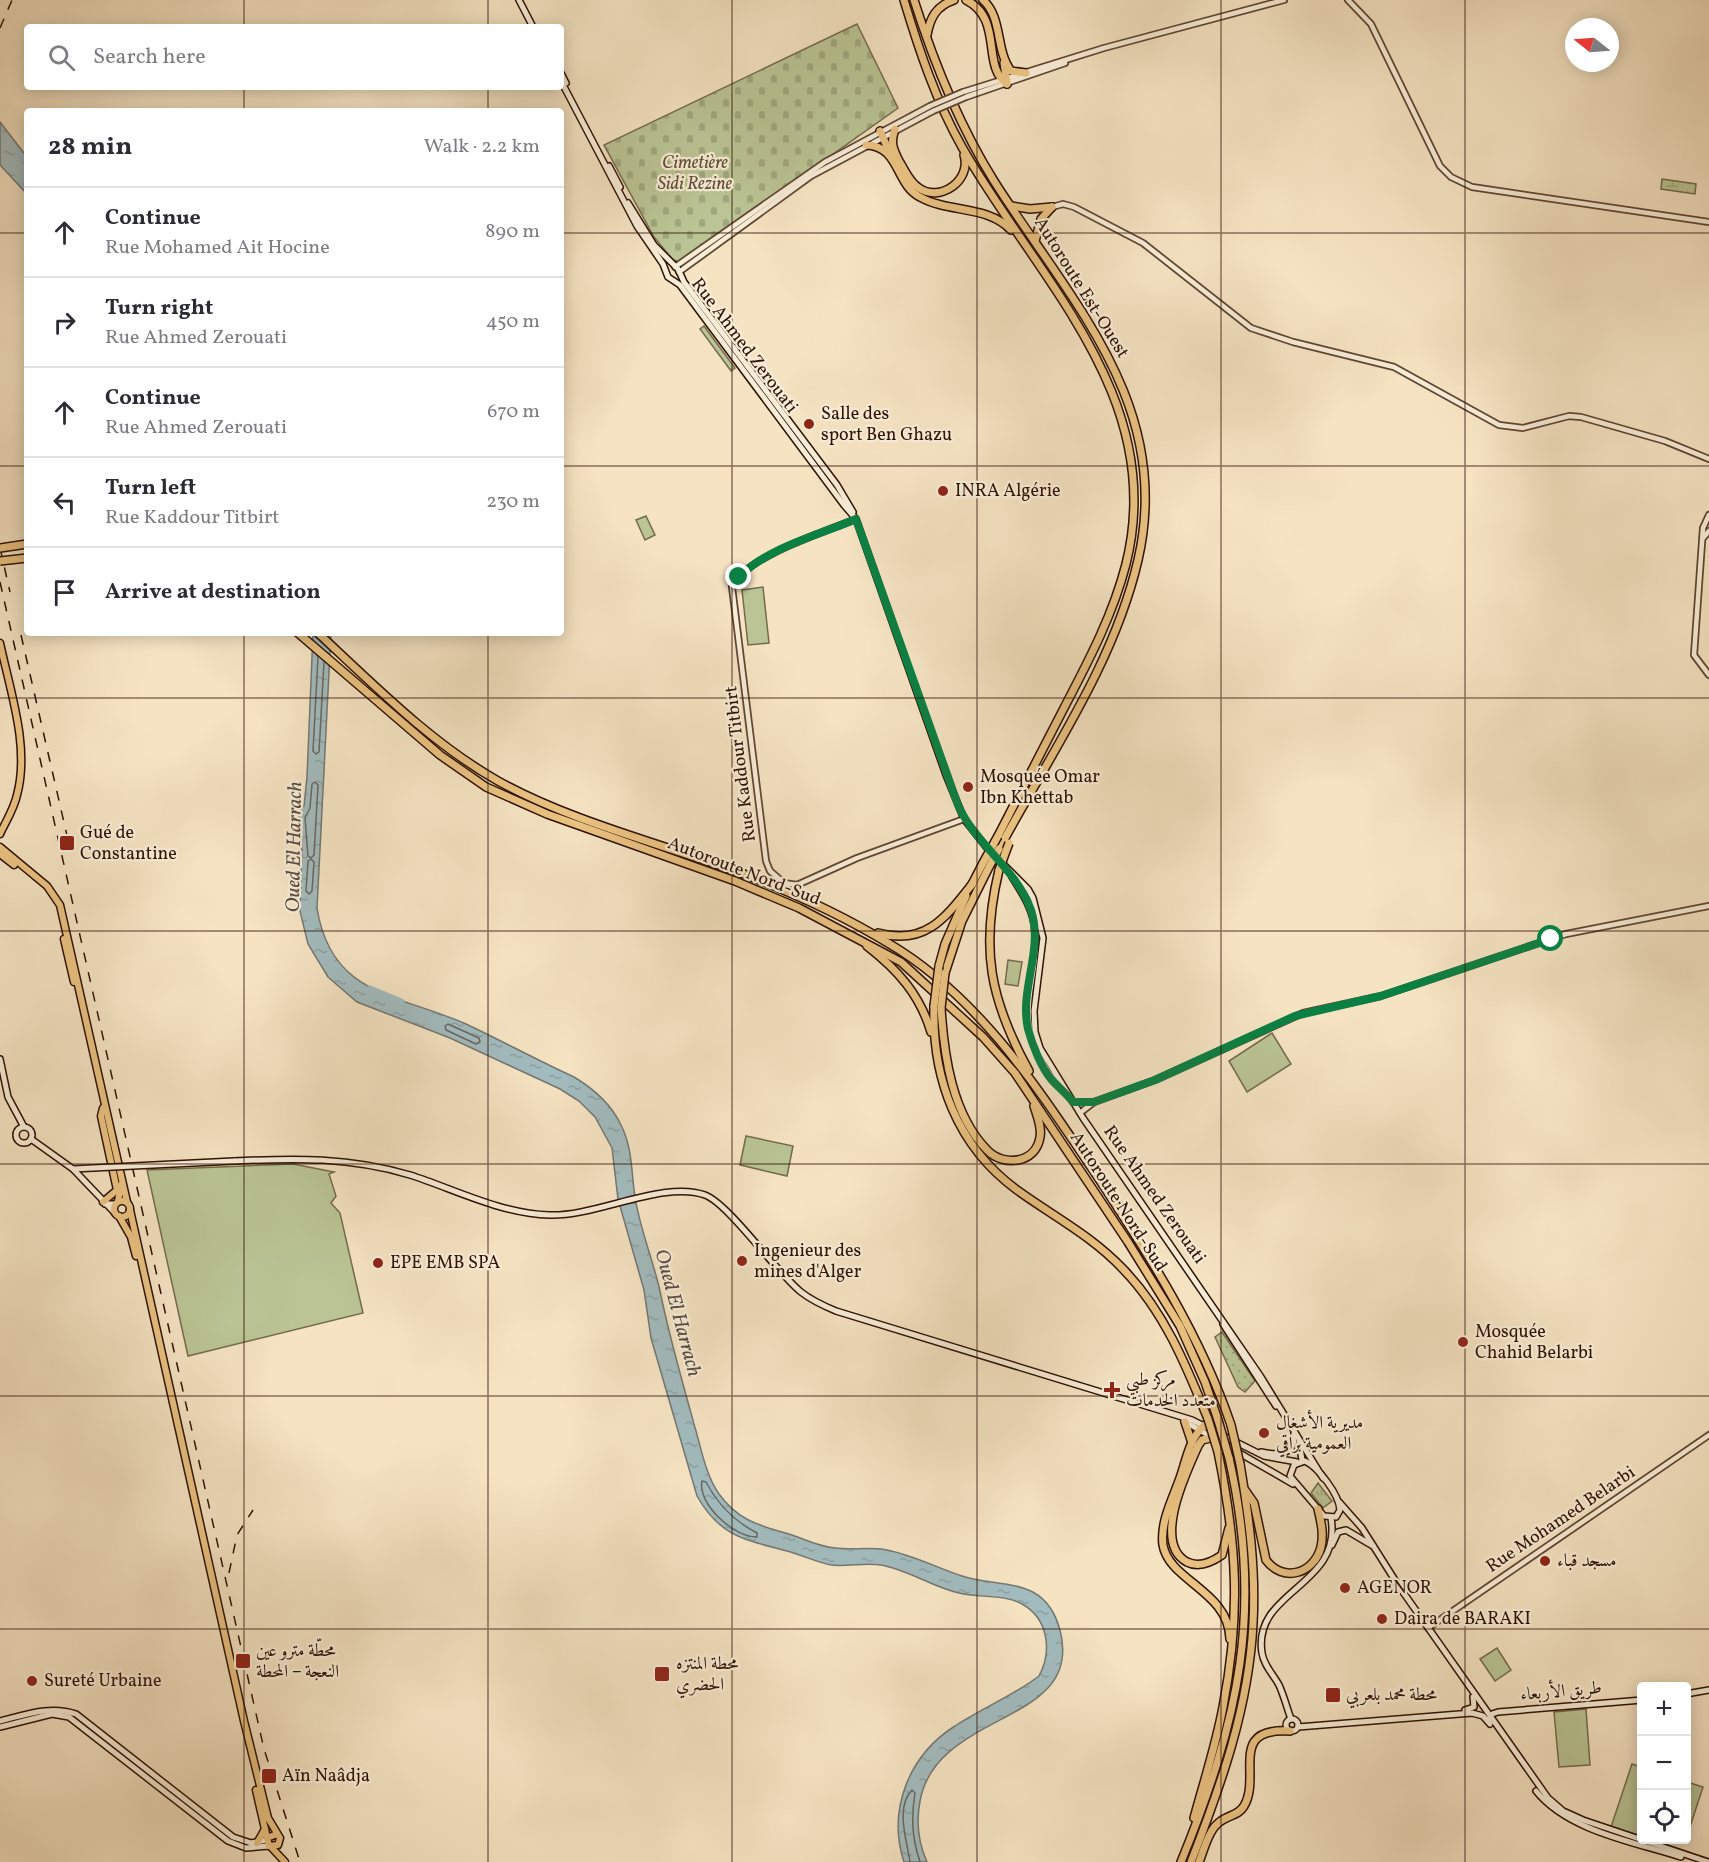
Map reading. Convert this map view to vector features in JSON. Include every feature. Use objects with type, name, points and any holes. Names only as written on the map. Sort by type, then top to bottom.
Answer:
[{"type":"highway","name":"Autoroute Est-Ouest","points":[[904,0],[920,52],[960,145],[1090,343],[1108,381],[1130,452],[1134,513],[1126,562],[1111,612],[1081,676],[998,836],[987,864]]},
{"type":"highway","name":"Autoroute Est-Ouest","points":[[914,0],[926,38],[962,122],[1011,206],[1084,312],[1117,370],[1134,416],[1140,441],[1145,495],[1139,559],[1123,612],[1084,695],[1033,790],[999,849],[987,864]]},
{"type":"highway","points":[[926,38],[934,12],[945,3],[954,0]]},
{"type":"highway","points":[[966,0],[985,14],[997,70],[997,77],[992,83]]},
{"type":"highway","points":[[983,0],[995,21],[1004,61],[1005,81]]},
{"type":"highway","points":[[1004,61],[1011,71],[1026,73]]},
{"type":"highway","points":[[997,70],[1005,81]]},
{"type":"highway","points":[[891,151],[894,129]]},
{"type":"highway","points":[[882,134],[906,183],[920,198],[998,220],[1023,243]]},
{"type":"highway","points":[[866,146],[891,151],[909,179],[919,188],[933,193],[947,190],[957,183],[964,172],[966,162],[960,145]]},
{"type":"highway","points":[[1011,206],[1030,209],[1052,207]]},
{"type":"highway","points":[[1035,241],[1041,219],[1052,207]]},
{"type":"highway","points":[[0,548],[24,544]]},
{"type":"highway","points":[[0,561],[24,558]]},
{"type":"highway","name":"Autoroute Nord-Sud","points":[[302,636],[457,768],[486,787],[547,814],[735,881],[851,934],[901,962],[957,1011],[1015,1073],[1128,1242],[1180,1326],[1205,1382],[1229,1458],[1244,1537],[1246,1569],[1243,1640],[1229,1724],[1205,1802],[1181,1862]]},
{"type":"highway","name":"Autoroute Nord-Sud","points":[[321,636],[437,739],[499,782],[597,823],[727,868],[859,927],[901,951],[950,989],[1010,1053],[1041,1091],[1170,1291],[1198,1343],[1231,1425],[1240,1464],[1249,1519],[1254,1596],[1246,1678],[1232,1747],[1191,1862]]},
{"type":"highway","points":[[1033,790],[1008,843],[992,897],[988,938],[993,984],[1015,1044],[1041,1091]]},
{"type":"highway","points":[[859,927],[899,937],[927,930],[943,919],[987,864]]},
{"type":"highway","points":[[987,864],[962,921],[945,973],[937,1007],[945,1053],[955,1092],[977,1137],[995,1157],[1004,1160],[1020,1160],[1034,1151],[1038,1144],[1040,1126],[1031,1098]]},
{"type":"highway","points":[[934,1044],[939,966],[953,925],[973,883]]},
{"type":"highway","points":[[851,934],[889,963],[906,982],[924,1009],[947,1098],[967,1139],[1004,1180],[1096,1244],[1136,1283],[1170,1333],[1204,1424],[1218,1452],[1230,1514],[1235,1566],[1231,1660],[1213,1753],[1188,1844]]},
{"type":"highway","points":[[1185,1422],[1192,1443]]},
{"type":"highway","points":[[1204,1424],[1192,1443],[1165,1521],[1163,1545],[1173,1564],[1202,1589],[1218,1607],[1230,1635],[1231,1660]]},
{"type":"highway","points":[[1215,1437],[1202,1440],[1195,1451],[1171,1520],[1173,1548],[1187,1562],[1197,1565],[1215,1560],[1222,1555],[1227,1544],[1230,1514]]},
{"type":"highway","points":[[1244,1489],[1254,1503],[1266,1560],[1270,1567],[1285,1574],[1306,1569],[1317,1557],[1323,1531],[1318,1509]]},
{"type":"highway","points":[[1199,1862],[1216,1826],[1237,1813],[1245,1804],[1249,1755],[1252,1745],[1271,1732],[1290,1731]]},
{"type":"main road","points":[[521,0],[533,24]]},
{"type":"main road","points":[[564,79],[641,226],[678,275],[668,277],[667,272],[636,226],[564,87]]},
{"type":"main road","points":[[667,272],[674,267]]},
{"type":"main road","name":"Rue Ahmed Zerouati","points":[[678,275],[844,506],[856,519],[946,775],[964,819],[1024,894],[1035,930],[1035,954],[1027,1002],[1028,1029],[1051,1079],[1063,1088],[1073,1102],[1262,1377],[1323,1478]]},
{"type":"main road","points":[[0,643],[19,738],[21,763],[17,797],[0,834]]},
{"type":"main road","points":[[0,829],[6,821]]},
{"type":"main road","points":[[0,848],[47,886],[60,905],[130,1210],[265,1828],[269,1843],[285,1862]]},
{"type":"main road","points":[[0,854],[45,890],[57,906],[121,1187],[116,1203],[117,1214]]},
{"type":"main road","points":[[0,1059],[8,1097],[24,1127],[30,1130],[31,1139],[73,1169],[117,1214],[134,1244],[244,1721],[268,1818],[277,1834],[285,1862]]},
{"type":"main road","points":[[103,1108],[101,1116],[117,1190],[104,1203]]},
{"type":"main road","points":[[24,1127],[16,1133],[17,1140],[26,1143],[31,1139]]},
{"type":"main road","points":[[73,1169],[306,1157],[354,1162],[411,1175],[503,1207],[547,1216],[570,1215],[671,1192],[692,1192],[708,1196],[727,1213],[801,1292],[836,1311],[1204,1424],[1271,1458],[1310,1463],[1362,1528],[1538,1793],[1559,1814],[1582,1824],[1697,1862]]},
{"type":"main road","points":[[104,1203],[127,1202]]},
{"type":"main road","points":[[117,1214],[124,1216],[130,1210]]},
{"type":"main road","name":"Rue Ahmed Zerouati","points":[[1221,1319],[1224,1330],[1294,1433],[1302,1451],[1299,1461],[1290,1473],[1300,1489]]},
{"type":"main road","points":[[1167,1412],[1185,1422],[1204,1424],[1215,1437],[1300,1489],[1324,1516],[1331,1518],[1340,1512],[1339,1502]]},
{"type":"main road","points":[[1255,1450],[1276,1455],[1289,1451],[1294,1444],[1294,1433]]},
{"type":"main road","points":[[1320,1569],[1328,1546],[1331,1518]]},
{"type":"main road","points":[[1298,1726],[1297,1722],[1292,1719],[1281,1689],[1264,1662],[1262,1640],[1268,1620],[1276,1606],[1320,1569],[1338,1532],[1346,1530],[1374,1547]]},
{"type":"main road","points":[[1449,1714],[1474,1707],[1475,1702],[1466,1682]]},
{"type":"main road","points":[[1691,1693],[1709,1690]]},
{"type":"main road","name":"طريق الأربعاء","points":[[1489,1719],[1500,1712],[1637,1700]]},
{"type":"main road","points":[[1482,1706],[1500,1712],[1495,1724]]},
{"type":"main road","points":[[0,1721],[45,1710],[59,1709],[76,1714],[233,1837],[243,1842],[280,1843]]},
{"type":"main road","points":[[1292,1719],[1286,1725],[1290,1731],[1298,1726],[1476,1713],[1495,1724],[1540,1791],[1563,1811],[1583,1820],[1708,1862]]},
{"type":"main road","points":[[0,1727],[52,1714],[69,1717],[228,1841],[252,1849],[269,1843]]},
{"type":"main road","points":[[257,1843],[265,1828]]},
{"type":"main road","points":[[269,1843],[270,1834],[277,1834]]},
{"type":"street","points":[[674,267],[826,165],[882,134],[964,94],[1080,56],[1284,0]]},
{"type":"street","points":[[1348,0],[1371,24],[1428,145],[1440,166],[1450,177],[1472,187],[1709,222]]},
{"type":"street","points":[[964,94],[1080,56]]},
{"type":"street","points":[[678,275],[826,165],[866,146],[882,134],[931,109]]},
{"type":"street","points":[[1052,207],[1063,204],[1074,207],[1143,243],[1251,328],[1293,342],[1394,367],[1499,425],[1523,428],[1569,416],[1581,417],[1665,441],[1709,459]]},
{"type":"street","points":[[1709,515],[1702,528],[1694,655],[1709,675]]},
{"type":"street","name":"Rue Kaddour Titbirt","points":[[856,519],[758,561],[742,574],[732,587],[766,861],[770,871],[784,883],[797,885],[857,858],[964,819]]},
{"type":"street","points":[[1703,538],[1709,531]]},
{"type":"street","points":[[1080,1113],[1094,1102],[1176,1072],[1303,1013],[1381,996],[1566,934],[1709,906]]},
{"type":"street","points":[[1073,1102],[1094,1102]]},
{"type":"street","name":"Rue Mohamed Belarbi","points":[[1428,1628],[1709,1435]]},
{"type":"green space","name":"Cimetière Sidi Rezine","points":[[857,24],[898,108],[681,262],[673,260],[654,237],[604,145]]},
{"type":"green space","points":[[1662,179],[1696,184],[1695,194],[1661,189]]},
{"type":"green space","points":[[704,326],[735,368],[731,371],[700,329]]},
{"type":"green space","points":[[646,516],[655,535],[645,540],[636,520]]},
{"type":"green space","points":[[763,587],[769,643],[748,645],[742,590]]},
{"type":"green space","points":[[1008,960],[1022,962],[1018,986],[1005,984]]},
{"type":"green space","points":[[1272,1033],[1291,1064],[1247,1092],[1229,1061]]},
{"type":"green space","points":[[746,1136],[793,1146],[787,1176],[740,1165]]},
{"type":"green space","points":[[293,1164],[334,1172],[329,1174],[336,1196],[331,1203],[340,1213],[363,1313],[188,1356],[147,1170]]},
{"type":"green space","points":[[1222,1332],[1255,1381],[1245,1392],[1238,1387],[1215,1337]]},
{"type":"green space","points":[[1318,1483],[1332,1501],[1323,1508],[1311,1493]]},
{"type":"green space","points":[[1497,1648],[1511,1670],[1495,1681],[1480,1659]]},
{"type":"green space","points":[[1586,1709],[1590,1765],[1559,1767],[1554,1712]]},
{"type":"green space","points":[[1632,1764],[1637,1766],[1637,1836],[1611,1827]]},
{"type":"green space","points":[[1691,1783],[1703,1787],[1691,1824],[1691,1790]]},
{"type":"water","points":[[0,122],[24,153],[24,191],[0,165]]},
{"type":"water","points":[[313,636],[331,636],[317,908],[325,937],[337,959],[353,976],[372,988],[393,998],[466,1024],[574,1077],[595,1092],[612,1110],[628,1143],[640,1221],[704,1460],[714,1486],[727,1503],[752,1522],[813,1543],[842,1549],[887,1550],[962,1576],[1020,1587],[1044,1600],[1053,1612],[1060,1630],[1062,1661],[1051,1684],[1031,1702],[953,1749],[932,1771],[920,1801],[918,1817],[920,1839],[927,1862],[904,1862],[899,1842],[898,1823],[906,1785],[925,1752],[939,1738],[1039,1676],[1046,1657],[1046,1647],[1043,1627],[1038,1618],[1031,1610],[1015,1601],[1000,1597],[959,1593],[891,1567],[869,1564],[831,1565],[747,1540],[725,1529],[706,1510],[697,1496],[651,1338],[644,1290],[618,1199],[612,1148],[595,1117],[579,1101],[560,1089],[450,1038],[357,1002],[328,977],[308,944],[300,911],[302,840],[299,818],[300,810],[304,806]]},
{"type":"waterway","name":"Oued El Harrach","points":[[370,989],[401,1002]]},
{"type":"railway","points":[[0,28],[12,0]]},
{"type":"railway","points":[[0,548],[10,592]]},
{"type":"railway","points":[[0,582],[264,1749],[300,1862]]},
{"type":"railway","points":[[21,635],[68,840]]},
{"type":"railway","points":[[229,1573],[237,1535],[253,1510]]},
{"type":"place","name":"Salle des sport Ben Ghazu","points":[[809,424]]},
{"type":"place","name":"INRA Algérie","points":[[943,491]]},
{"type":"place","name":"Mosquée Omar Ibn Khettab","points":[[968,787]]},
{"type":"place","name":"Gué de Constantine","points":[[67,843]]},
{"type":"place","name":"Ingenieur des mines d'Alger","points":[[742,1261]]},
{"type":"place","name":"EPE EMB SPA","points":[[378,1263]]},
{"type":"place","name":"Mosquée Chahid Belarbi","points":[[1463,1342]]},
{"type":"place","name":"مركز طبي متعدد الخدمات","points":[[1112,1390]]},
{"type":"place","name":"مديرية الأشغال العمومية براقي","points":[[1264,1433]]},
{"type":"place","name":"مسجد قباء","points":[[1545,1561]]},
{"type":"place","name":"AGENOR","points":[[1345,1588]]},
{"type":"place","name":"Daira de BARAKI","points":[[1382,1619]]},
{"type":"place","name":"محطّة مترو عين النعجة – المحطة","points":[[243,1661]]},
{"type":"place","name":"محطة المنتزه الحضري","points":[[662,1674]]},
{"type":"place","name":"Sureté Urbaine","points":[[32,1681]]},
{"type":"place","name":"محطة محمد بلعربي","points":[[1333,1695]]},
{"type":"place","name":"Aïn Naâdja","points":[[269,1776]]},
{"type":"route","points":[[739,577],[758,561],[783,548],[856,519],[890,608],[941,760],[964,819],[1006,868],[1024,894],[1030,908],[1036,940],[1026,1012],[1028,1029],[1051,1079],[1063,1088],[1073,1102],[1094,1102],[1155,1080],[1303,1013],[1381,996],[1551,939]]}]
